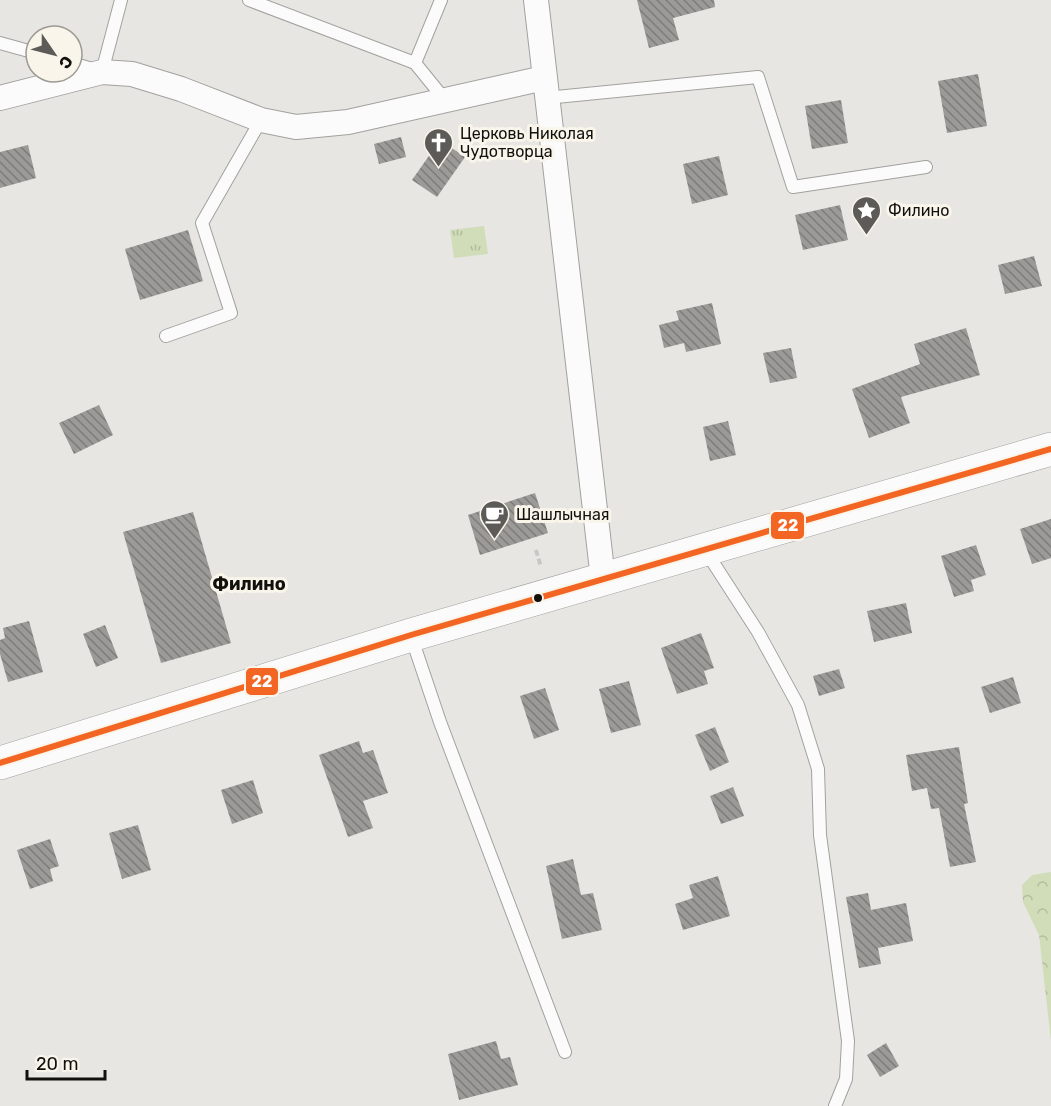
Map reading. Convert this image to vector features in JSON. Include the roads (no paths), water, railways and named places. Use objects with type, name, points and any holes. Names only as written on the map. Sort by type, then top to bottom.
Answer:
[{"type":"main road","points":[[0,763],[411,635],[1051,449]]},
{"type":"street","points":[[536,0],[603,579]]},
{"type":"street","points":[[0,98],[102,72],[132,74],[162,82],[261,120],[296,127],[348,122],[445,100],[545,88]]},
{"type":"lane","points":[[84,67],[102,72],[121,0]]},
{"type":"lane","points":[[249,0],[415,63],[445,100]]},
{"type":"lane","points":[[415,63],[441,0]]},
{"type":"lane","points":[[0,43],[24,50]]},
{"type":"lane","points":[[545,88],[758,77],[793,187],[926,167]]},
{"type":"lane","points":[[166,336],[231,313],[202,223],[261,120]]},
{"type":"lane","points":[[705,549],[758,632],[798,705],[818,769],[820,836],[848,1041],[846,1079],[835,1106]]},
{"type":"lane","points":[[411,635],[440,722],[565,1052]]},
{"type":"place","name":"Церковь Николая Чудотворца","points":[[439,168]]},
{"type":"place","name":"Филино","points":[[867,236]]},
{"type":"place","name":"Шашлычная","points":[[495,540]]},
{"type":"district","name":"Филино","points":[[249,584]]}]
